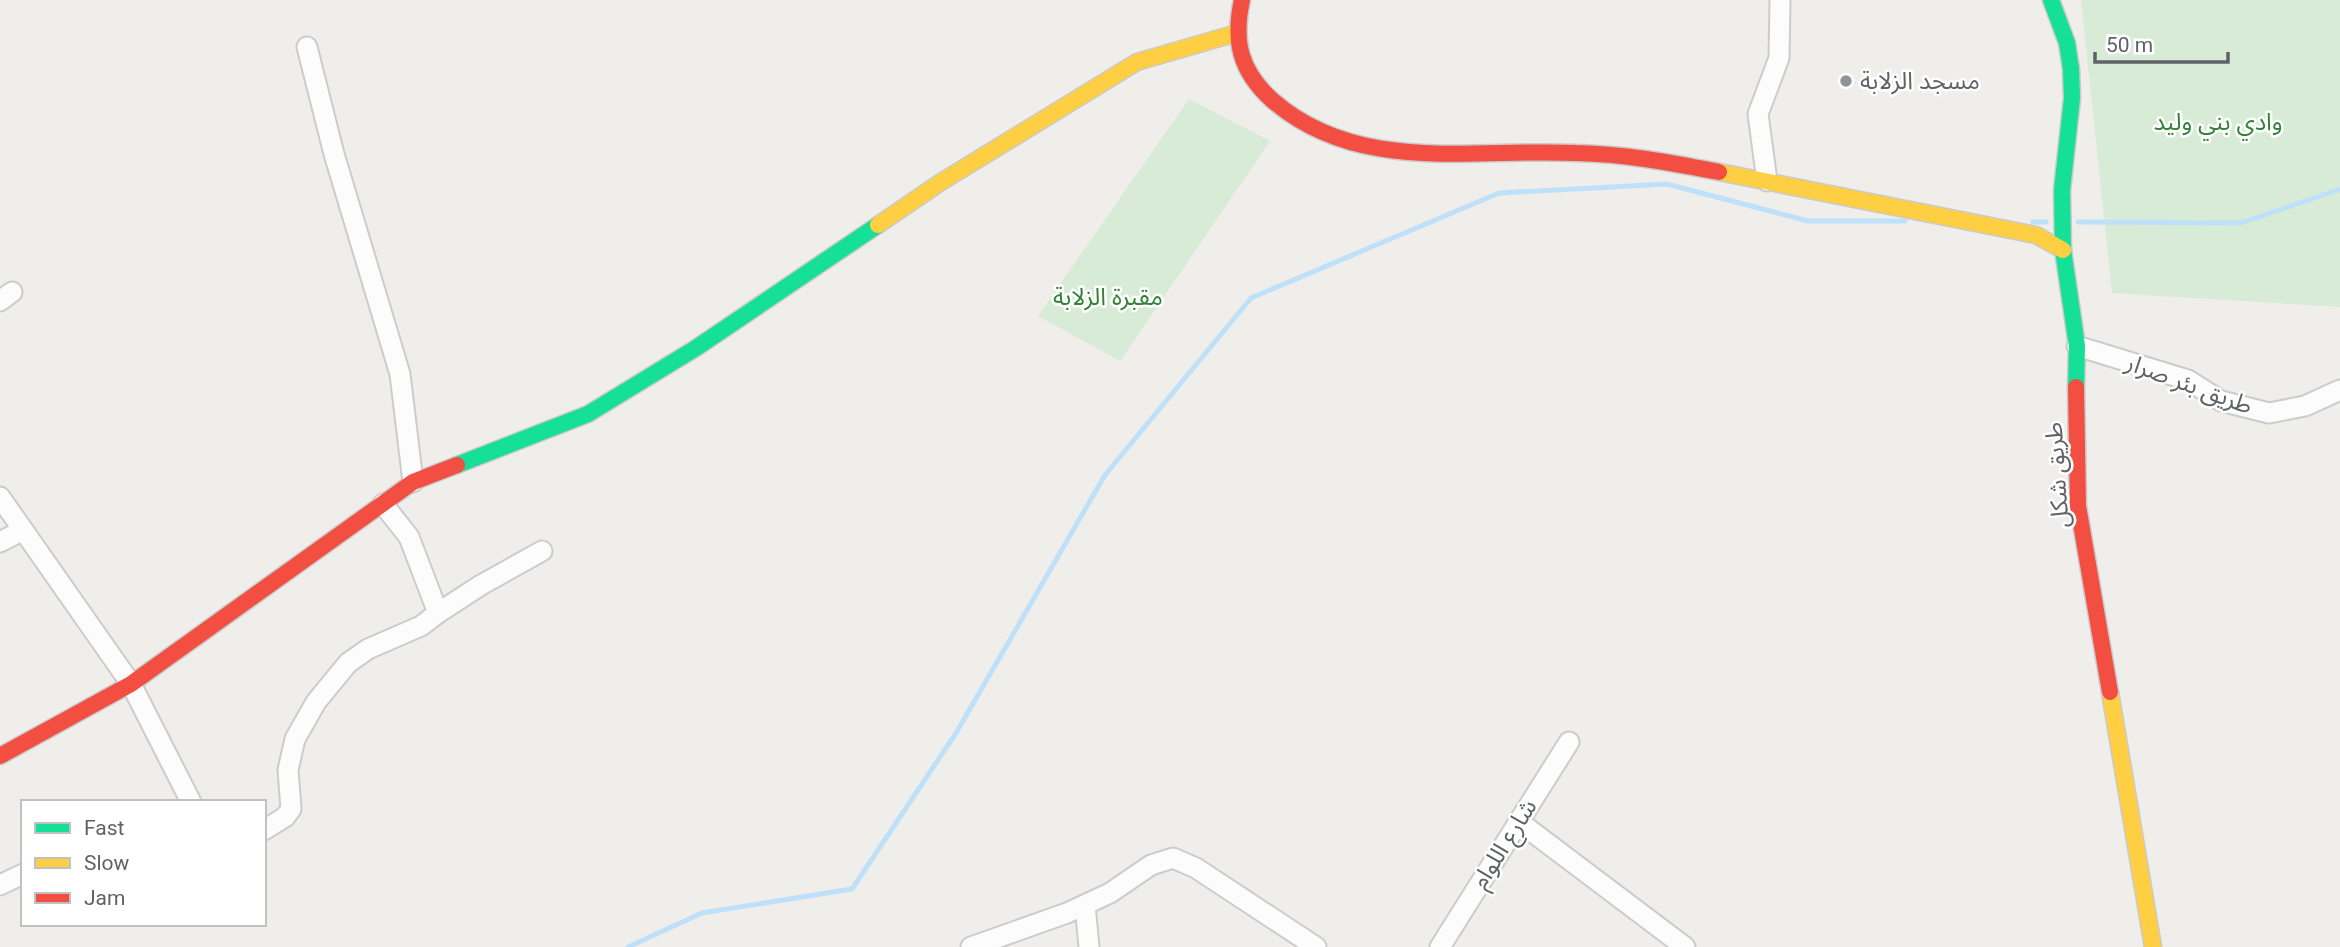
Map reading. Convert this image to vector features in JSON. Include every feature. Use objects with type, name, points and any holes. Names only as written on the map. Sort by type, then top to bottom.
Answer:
[{"type":"street","points":[[1242,0],[1237,33],[1242,56],[1255,83],[1281,108],[1313,129],[1343,142],[1373,150],[1454,154],[1555,152],[1653,159],[2036,235],[2063,250]]},
{"type":"street","points":[[1767,181],[1758,114],[1779,58],[1780,0]]},
{"type":"street","name":"طريق شكل","points":[[2051,0],[2067,43],[2071,79],[2072,99],[2062,190],[2063,250],[2077,346],[2078,506],[2153,947]]},
{"type":"street","points":[[0,756],[131,684],[412,482],[587,414],[696,348],[941,182],[1137,62],[1237,33]]},
{"type":"street","points":[[307,47],[334,154],[400,374],[412,482]]},
{"type":"street","name":"طريق بئر صرار","points":[[2077,346],[2188,380],[2221,401],[2269,413],[2305,406],[2340,390]]},
{"type":"street","points":[[0,497],[131,684],[184,800]]},
{"type":"street","points":[[383,504],[409,537],[438,612]]},
{"type":"street","points":[[0,542],[23,530]]},
{"type":"street","points":[[266,829],[285,817],[291,809],[288,770],[295,739],[326,687],[348,663],[368,649],[410,633],[438,612],[542,551]]},
{"type":"street","name":"شارع اللوام","points":[[1440,947],[1569,742]]},
{"type":"street","points":[[1518,821],[1685,947]]},
{"type":"street","points":[[971,947],[1085,905],[1110,893],[1151,865],[1173,858],[1196,868],[1316,947]]},
{"type":"street","points":[[0,885],[21,875]]},
{"type":"street","points":[[1085,905],[1089,947]]},
{"type":"green space","name":"وادي بني وليد","points":[[2081,0],[2340,0],[2340,307],[2112,293]]},
{"type":"green space","name":"مقبرة الزلابة","points":[[1189,99],[1270,141],[1120,361],[1038,316]]},
{"type":"waterway","points":[[628,947],[702,913],[852,889],[956,733],[1105,475],[1251,298],[1499,193],[1667,184],[1808,221],[1905,221]]},
{"type":"waterway","points":[[2078,222],[2241,223],[2340,189]]},
{"type":"waterway","points":[[2033,222],[2046,222]]},
{"type":"traffic: fast","points":[[2051,0],[2067,43],[2071,69],[2072,98],[2062,190],[2063,250],[2077,346],[2076,387]]},
{"type":"traffic: fast","points":[[457,465],[588,414],[696,348],[878,225]]},
{"type":"traffic: slow","points":[[878,225],[941,182],[1137,62],[1237,33]]},
{"type":"traffic: slow","points":[[1719,172],[2036,235],[2063,250]]},
{"type":"traffic: slow","points":[[2110,692],[2153,947]]},
{"type":"traffic: jam","points":[[1242,0],[1239,42],[1246,66],[1253,78],[1272,100],[1306,124],[1341,139],[1418,153],[1538,152],[1613,155],[1719,172]]},
{"type":"traffic: jam","points":[[2076,387],[2078,506],[2110,692]]},
{"type":"traffic: jam","points":[[0,756],[131,684],[413,482],[457,465]]},
{"type":"place","name":"مسجد الزلابة","points":[[1846,81]]}]
